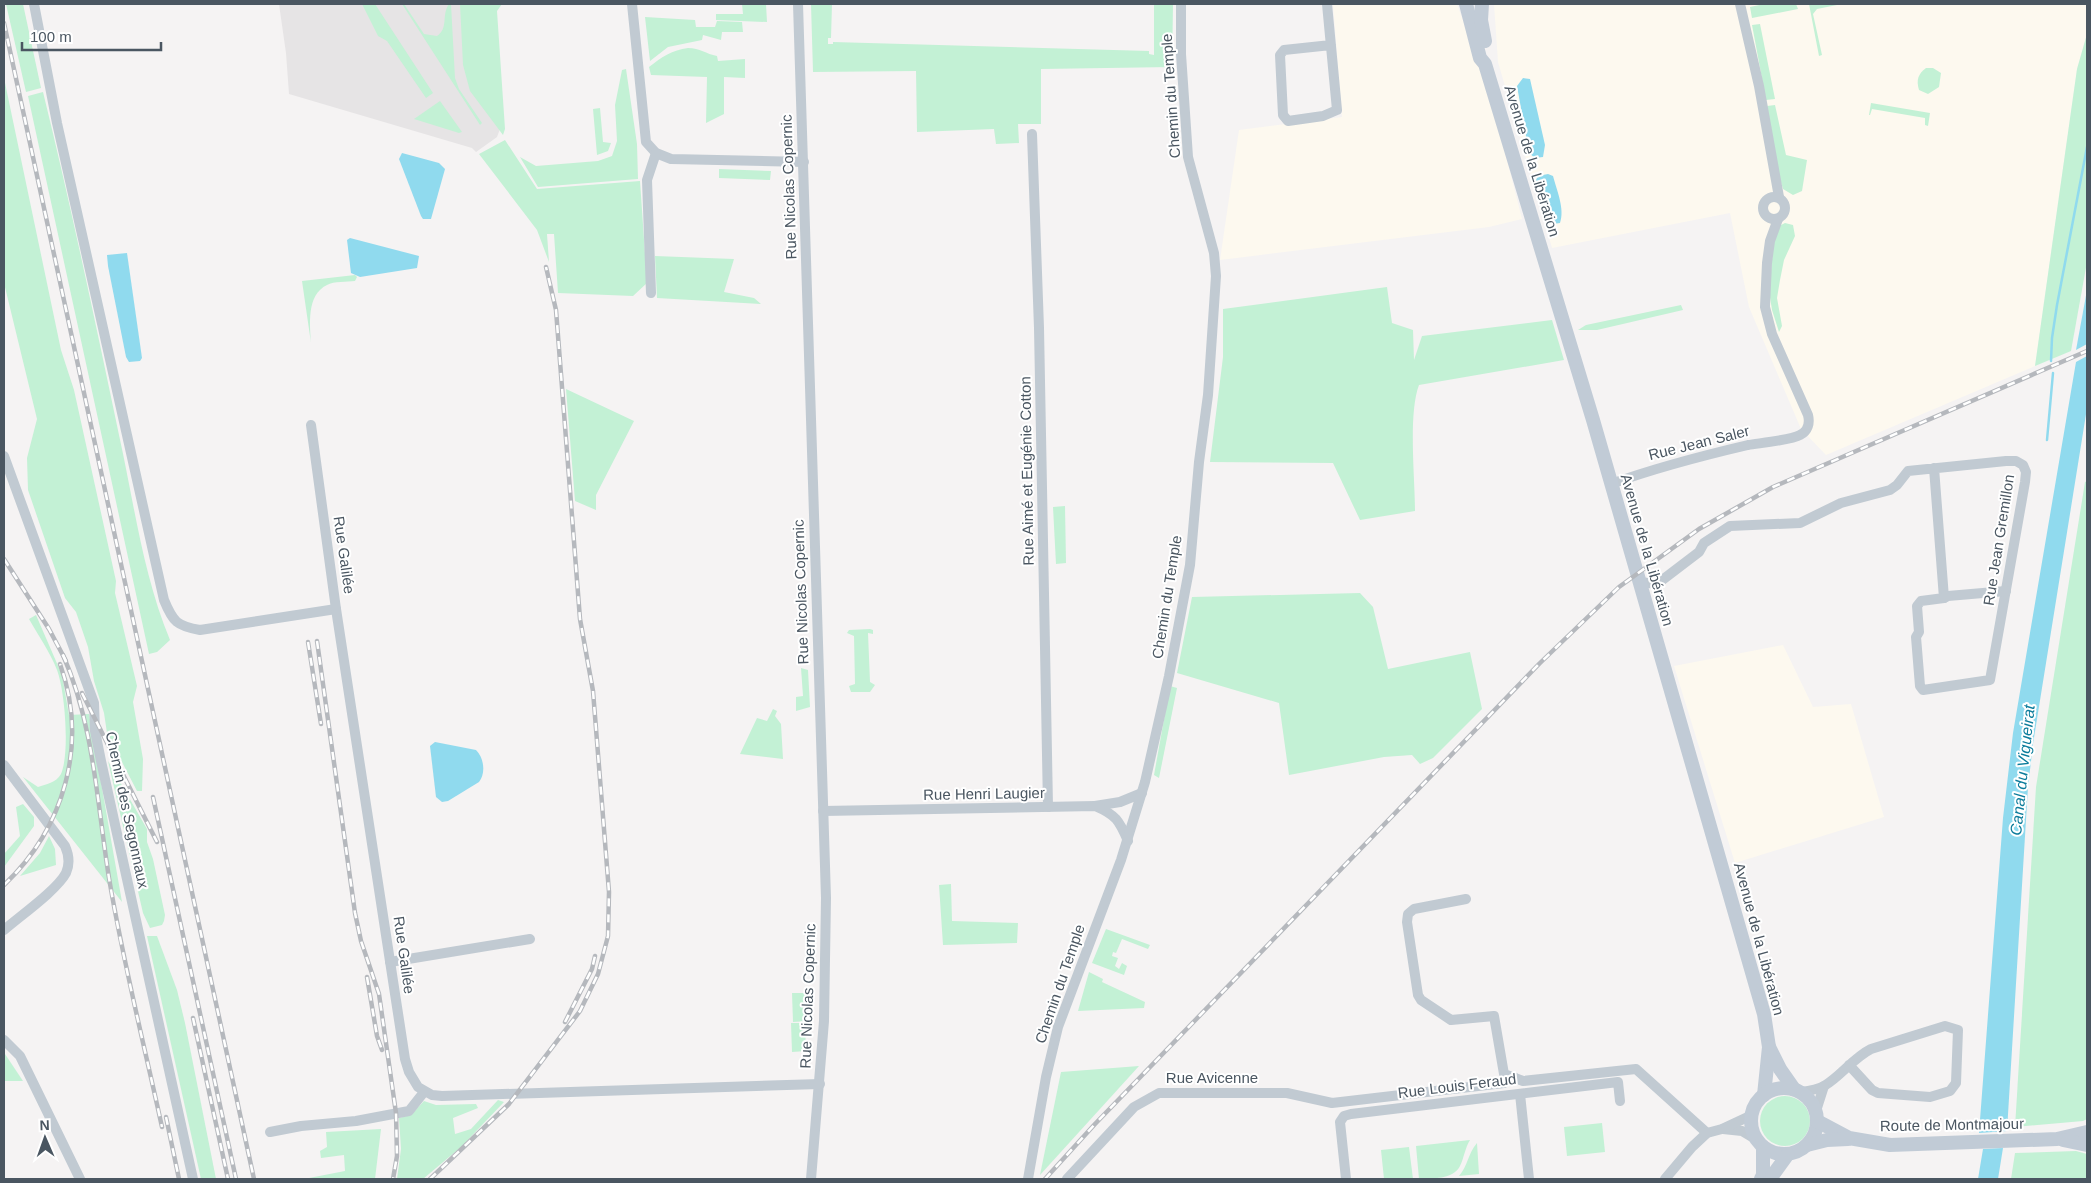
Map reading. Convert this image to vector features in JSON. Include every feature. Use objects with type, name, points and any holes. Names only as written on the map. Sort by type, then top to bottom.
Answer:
[{"type":"main road","name":"Avenue de la Libération","points":[[1466,4],[1480,58],[1485,64],[1611,484],[1740,925],[1764,1014],[1769,1047],[1764,1095]]},
{"type":"main road","name":"Avenue de la Libération","points":[[1482,4],[1482,25],[1487,55],[1485,64]]},
{"type":"main road","name":"Avenue de la Libération","points":[[1769,1047],[1780,1069],[1797,1091]]},
{"type":"main road","points":[[1760,1143],[1771,1152],[1788,1154],[1798,1151],[1807,1145],[1813,1138],[1817,1116],[1807,1097],[1797,1091],[1783,1088],[1773,1090],[1758,1100],[1751,1123],[1760,1143],[1763,1175],[1761,1179]]},
{"type":"main road","name":"Route de Montmajour","points":[[1817,1116],[1849,1138]]},
{"type":"main road","name":"Route de Montmajour","points":[[1807,1145],[1827,1140],[1849,1138],[1890,1145],[2057,1139],[2087,1132]]},
{"type":"main road","name":"Route de Montmajour","points":[[2057,1139],[2087,1145]]},
{"type":"main road","points":[[1770,1179],[1788,1154]]},
{"type":"street","points":[[34,4],[57,123],[164,600],[171,617],[181,627],[200,630],[336,609]]},
{"type":"street","points":[[632,4],[646,142],[656,153],[671,159],[804,162]]},
{"type":"street","name":"Rue Nicolas Copernic","points":[[798,4],[826,898],[825,981],[820,1084],[811,1179]]},
{"type":"street","name":"Chemin du Temple","points":[[1028,1179],[1046,1077],[1058,1027],[1128,842],[1142,793],[1190,565],[1199,462],[1208,395],[1216,276],[1214,253],[1188,157],[1181,54],[1181,4]]},
{"type":"street","points":[[1327,4],[1331,45],[1337,110],[1323,116],[1288,121],[1284,115],[1280,55],[1284,50],[1331,45]]},
{"type":"street","points":[[1740,4],[1759,86],[1774,166],[1776,197]]},
{"type":"street","name":"Rue Aimé et Eugénie Cotton","points":[[1032,134],[1039,328],[1048,807]]},
{"type":"street","points":[[651,293],[647,180],[656,153]]},
{"type":"street","points":[[1770,241],[1766,216],[1763,210],[1764,204],[1776,197]]},
{"type":"street","points":[[1766,216],[1778,219],[1784,215],[1786,208],[1784,201],[1776,197]]},
{"type":"street","points":[[1770,241],[1778,219]]},
{"type":"street","name":"Rue Jean Saler","points":[[1611,484],[1653,469],[1769,441],[1796,437],[1806,430],[1810,421],[1772,334],[1765,307],[1765,286],[1770,241]]},
{"type":"street","name":"Rue Galilée","points":[[311,425],[336,609],[405,1059],[414,1081],[424,1092]]},
{"type":"street","name":"Chemin des Segonnaux","points":[[4,456],[94,703],[95,731],[107,790],[193,1179]]},
{"type":"street","name":"Rue Jean Gremillon","points":[[1934,468],[2016,461],[2023,465],[2026,472],[1990,680],[1924,690],[1920,686],[1916,637],[1919,632],[1917,606],[1921,601],[1944,598]]},
{"type":"street","points":[[1645,600],[1657,584],[1699,552],[1704,543],[1730,526],[1800,523],[1841,503],[1890,490],[1897,485],[1908,471],[1934,468],[1944,598],[1948,596],[2006,591]]},
{"type":"street","points":[[1640,582],[1657,584]]},
{"type":"street","points":[[4,765],[65,846],[69,858],[66,872],[59,882],[4,930]]},
{"type":"street","name":"Rue Henri Laugier","points":[[823,811],[1095,806],[1120,802],[1142,793]]},
{"type":"street","points":[[1095,806],[1111,813],[1121,825],[1128,842]]},
{"type":"street","points":[[1466,899],[1414,909],[1408,914],[1407,922],[1418,995],[1421,1000],[1451,1020],[1494,1016],[1504,1074],[1523,1081],[1636,1069],[1707,1133]]},
{"type":"street","points":[[390,962],[530,939]]},
{"type":"street","points":[[1797,1091],[1824,1086],[1849,1065],[1871,1049],[1945,1026],[1958,1030],[1956,1083],[1950,1091],[1937,1096],[1878,1093],[1872,1090],[1849,1065]]},
{"type":"street","points":[[4,1040],[20,1056],[80,1179]]},
{"type":"street","name":"Rue Avicenne","points":[[1067,1179],[1134,1107],[1159,1093],[1287,1093],[1332,1103],[1504,1083],[1514,1077]]},
{"type":"street","name":"Rue Louis Feraud","points":[[1346,1179],[1340,1122],[1344,1116],[1351,1114],[1618,1082],[1620,1101]]},
{"type":"street","points":[[270,1132],[301,1126],[356,1121],[409,1111],[424,1092],[442,1096],[461,1096],[820,1084]]},
{"type":"street","points":[[1817,1116],[1824,1086]]},
{"type":"street","points":[[1520,1094],[1529,1179]]},
{"type":"street","points":[[1665,1179],[1692,1147],[1707,1133],[1722,1129],[1752,1115]]},
{"type":"street","points":[[1722,1129],[1742,1131],[1760,1143]]},
{"type":"shaded area","points":[[279,4],[468,4],[500,129],[497,137],[476,152],[472,148],[289,94],[286,53]]},
{"type":"shaded area","points":[[1333,4],[1457,4],[1492,101],[1522,219],[1489,227],[1220,260],[1239,130],[1342,117]]},
{"type":"shaded area","points":[[1494,4],[2087,4],[2087,34],[2077,69],[2035,366],[1826,455],[1801,429],[1749,307],[1730,213],[1552,248],[1498,62]]},
{"type":"shaded area","points":[[1783,645],[1813,707],[1851,704],[1884,817],[1735,863],[1674,666]]},
{"type":"green space","points":[[6,4],[23,4],[41,88],[26,92]]},
{"type":"green space","points":[[362,4],[375,4],[433,93],[426,98],[387,41],[378,36]]},
{"type":"green space","points":[[402,4],[404,4],[424,34],[437,36],[443,29],[445,13],[449,4],[451,4],[455,78],[459,89],[482,123],[480,125]]},
{"type":"green space","points":[[460,4],[502,4],[497,11],[505,129],[503,135],[470,91],[463,65]]},
{"type":"green space","points":[[742,4],[766,4],[767,22],[716,20],[716,14],[743,14]]},
{"type":"green space","points":[[811,4],[832,4],[831,38],[828,38],[828,44],[833,44],[833,42],[1149,51],[1149,54],[1154,55],[1154,4],[1173,4],[1172,67],[1041,69],[1041,124],[1018,124],[1019,143],[996,144],[994,129],[917,132],[916,71],[813,72]]},
{"type":"green space","points":[[1764,4],[1796,4],[1798,9],[1752,18],[1750,7]]},
{"type":"green space","points":[[1809,4],[1842,4],[1817,9],[1813,14],[1822,55],[1819,56]]},
{"type":"green space","points":[[645,17],[695,20],[696,27],[715,27],[717,21],[742,22],[743,32],[722,32],[721,40],[703,35],[702,40],[668,47],[650,61]]},
{"type":"green space","points":[[1760,24],[1775,99],[1766,100],[1752,25]]},
{"type":"green space","points":[[2087,34],[2087,262],[2071,351],[2035,366],[2077,69]]},
{"type":"green space","points":[[688,48],[717,56],[718,61],[745,59],[745,78],[724,77],[724,114],[706,123],[707,77],[651,75],[649,67],[667,54]]},
{"type":"green space","points":[[1926,68],[1933,68],[1941,73],[1939,87],[1928,94],[1919,90],[1918,83],[1919,75]]},
{"type":"green space","points":[[626,69],[637,144],[638,179],[538,187],[520,157],[536,166],[598,161],[612,156],[617,141],[615,105],[622,70]]},
{"type":"green space","points":[[4,78],[61,350],[74,390],[116,581],[115,593],[137,686],[133,702],[143,759],[142,791],[137,791],[107,733],[88,647],[76,612],[65,598],[28,490],[27,458],[37,419],[4,283]]},
{"type":"green space","points":[[43,92],[82,264],[146,565],[170,640],[157,652],[149,654],[28,96]]},
{"type":"green space","points":[[440,101],[462,132],[459,133],[414,119]]},
{"type":"green space","points":[[1871,103],[1930,113],[1928,126],[1925,125],[1925,118],[1872,109],[1869,115]]},
{"type":"green space","points":[[1775,105],[1786,155],[1807,160],[1802,191],[1793,195],[1783,189],[1780,179],[1767,106]]},
{"type":"green space","points":[[600,108],[603,142],[611,143],[608,151],[597,155],[593,109]]},
{"type":"green space","points":[[505,140],[537,189],[640,181],[647,283],[633,296],[558,293],[554,234],[547,234],[549,262],[537,230],[479,154]]},
{"type":"green space","points":[[719,169],[771,171],[770,180],[719,178]]},
{"type":"green space","points":[[1785,223],[1793,225],[1795,236],[1784,260],[1777,298],[1782,326],[1779,332],[1772,310],[1769,291],[1774,239],[1779,226]]},
{"type":"green space","points":[[655,256],[734,259],[724,292],[754,298],[761,304],[657,298]]},
{"type":"green space","points":[[355,275],[357,277],[355,281],[337,282],[327,285],[316,296],[312,303],[311,311],[311,343],[302,281]]},
{"type":"green space","points":[[1387,287],[1392,323],[1413,330],[1414,360],[1422,336],[1552,320],[1564,360],[1419,385],[1413,429],[1415,511],[1360,520],[1333,463],[1210,462],[1223,357],[1223,309]]},
{"type":"green space","points":[[1681,305],[1683,310],[1597,330],[1578,330],[1586,325]]},
{"type":"green space","points":[[566,389],[634,421],[596,495],[596,510],[575,501]]},
{"type":"green space","points":[[2087,481],[2087,1119],[2083,1121],[2015,1127],[2036,787],[2085,482]]},
{"type":"green space","points":[[1065,506],[1066,563],[1056,564],[1053,507]]},
{"type":"green space","points":[[1360,593],[1373,607],[1388,669],[1470,652],[1482,709],[1433,758],[1420,764],[1412,755],[1384,757],[1289,775],[1279,703],[1177,673],[1192,597]]},
{"type":"green space","points":[[36,615],[62,675],[69,715],[89,714],[122,902],[23,777],[38,787],[54,781],[61,774],[65,752],[64,707],[60,680],[51,657],[29,619]]},
{"type":"green space","points":[[849,630],[873,630],[873,634],[868,633],[870,682],[875,685],[870,692],[851,692],[849,686],[855,684],[854,636],[847,633]]},
{"type":"green space","points":[[801,668],[808,670],[810,707],[796,711],[796,697],[803,696]]},
{"type":"green space","points":[[1170,686],[1177,688],[1159,778],[1154,775]]},
{"type":"green space","points":[[773,709],[777,711],[775,716],[781,724],[783,759],[740,754],[757,718],[767,721]]},
{"type":"green space","points":[[108,761],[147,829],[147,842],[153,859],[165,915],[162,925],[150,928],[143,913]]},
{"type":"green space","points":[[23,804],[34,817],[34,826],[4,867],[4,854],[20,836],[16,807]]},
{"type":"green space","points":[[49,836],[55,849],[56,865],[20,876],[40,853]]},
{"type":"green space","points":[[951,884],[952,921],[1018,923],[1017,943],[943,945],[939,885]]},
{"type":"green space","points":[[1106,929],[1150,945],[1148,949],[1122,939],[1116,953],[1113,952],[1112,956],[1118,958],[1115,966],[1119,969],[1122,963],[1127,966],[1124,975],[1092,963]]},
{"type":"green space","points":[[147,936],[157,936],[177,990],[216,1179],[201,1179]]},
{"type":"green space","points":[[1089,972],[1103,979],[1102,982],[1145,1002],[1144,1008],[1078,1011]]},
{"type":"green space","points":[[792,993],[805,993],[807,1021],[793,1022]]},
{"type":"green space","points":[[791,1023],[805,1023],[806,1051],[792,1052]]},
{"type":"green space","points":[[5,1054],[23,1081],[4,1081]]},
{"type":"green space","points":[[1139,1066],[1040,1175],[1061,1072]]},
{"type":"green space","points":[[1785,1096],[1795,1098],[1803,1103],[1808,1111],[1810,1121],[1808,1131],[1803,1139],[1795,1144],[1785,1146],[1775,1144],[1767,1139],[1762,1131],[1760,1121],[1762,1111],[1767,1103],[1775,1098]]},
{"type":"green space","points":[[498,1100],[504,1102],[461,1147],[423,1179],[397,1179],[401,1149],[399,1118],[411,1115],[424,1101],[436,1105],[476,1104],[478,1108],[453,1118],[455,1134],[471,1129]]},
{"type":"green space","points":[[1602,1123],[1605,1152],[1567,1156],[1564,1127]]},
{"type":"green space","points":[[381,1129],[375,1179],[309,1179],[345,1171],[344,1155],[321,1158],[320,1151],[327,1147],[326,1132]]},
{"type":"green space","points":[[1470,1140],[1457,1171],[1447,1176],[1419,1179],[1416,1146]]},
{"type":"green space","points":[[1477,1143],[1479,1174],[1459,1176],[1472,1151]]},
{"type":"green space","points":[[1409,1147],[1413,1179],[1384,1179],[1381,1150]]},
{"type":"green space","points":[[2076,1151],[2087,1154],[2087,1179],[2011,1179],[2015,1153]]},
{"type":"water","points":[[1523,78],[1530,79],[1545,145],[1543,157],[1535,158],[1529,153],[1517,86]]},
{"type":"water","points":[[402,153],[439,163],[445,169],[431,219],[423,219],[421,216],[399,159]]},
{"type":"water","points":[[1548,174],[1553,176],[1560,200],[1562,212],[1560,223],[1553,224],[1547,220],[1536,180],[1538,176]]},
{"type":"water","points":[[350,238],[419,256],[417,268],[360,277],[351,273],[347,240]]},
{"type":"water","points":[[127,253],[142,358],[140,361],[129,362],[126,357],[107,255]]},
{"type":"water","points":[[2087,290],[2087,344],[2076,350]]},
{"type":"water","name":"Canal du Vigueirat","points":[[2087,356],[2087,408],[2033,744],[2028,787],[2007,1131],[1979,1133],[2003,818],[2013,733],[2076,362]]},
{"type":"water","points":[[435,742],[476,750],[482,761],[483,774],[479,782],[448,801],[442,802],[436,797],[430,746]]},
{"type":"water","points":[[2003,1148],[1998,1179],[1978,1179],[1983,1149]]},
{"type":"waterway","points":[[2051,361],[2057,305],[2087,147]]},
{"type":"waterway","points":[[2047,440],[2053,373]]},
{"type":"railway","points":[[4,23],[254,1179]]},
{"type":"railway","points":[[430,1179],[509,1104],[580,1011],[598,974],[608,936],[609,892],[593,691],[580,619],[556,310],[546,267]]},
{"type":"railway","points":[[1045,1179],[1095,1124],[1540,663],[1619,587],[1699,529],[1773,487],[2087,351]]},
{"type":"railway","points":[[4,559],[49,629],[66,661]]},
{"type":"railway","points":[[317,641],[355,913],[361,941],[379,994],[396,1113],[397,1156],[393,1179]]},
{"type":"railway","points":[[308,642],[321,724]]},
{"type":"railway","points":[[63,655],[82,709],[88,737],[109,878],[127,972],[162,1127]]},
{"type":"railway","points":[[4,885],[25,862],[42,838],[56,811],[65,783],[71,754],[72,724],[68,694],[60,664]]},
{"type":"railway","points":[[82,693],[157,842]]},
{"type":"railway","points":[[153,797],[236,1179]]},
{"type":"railway","points":[[565,1022],[592,969],[595,956]]},
{"type":"railway","points":[[367,977],[377,1036],[382,1050]]},
{"type":"railway","points":[[193,1018],[228,1179]]},
{"type":"railway","points":[[166,1117],[179,1179]]}]
